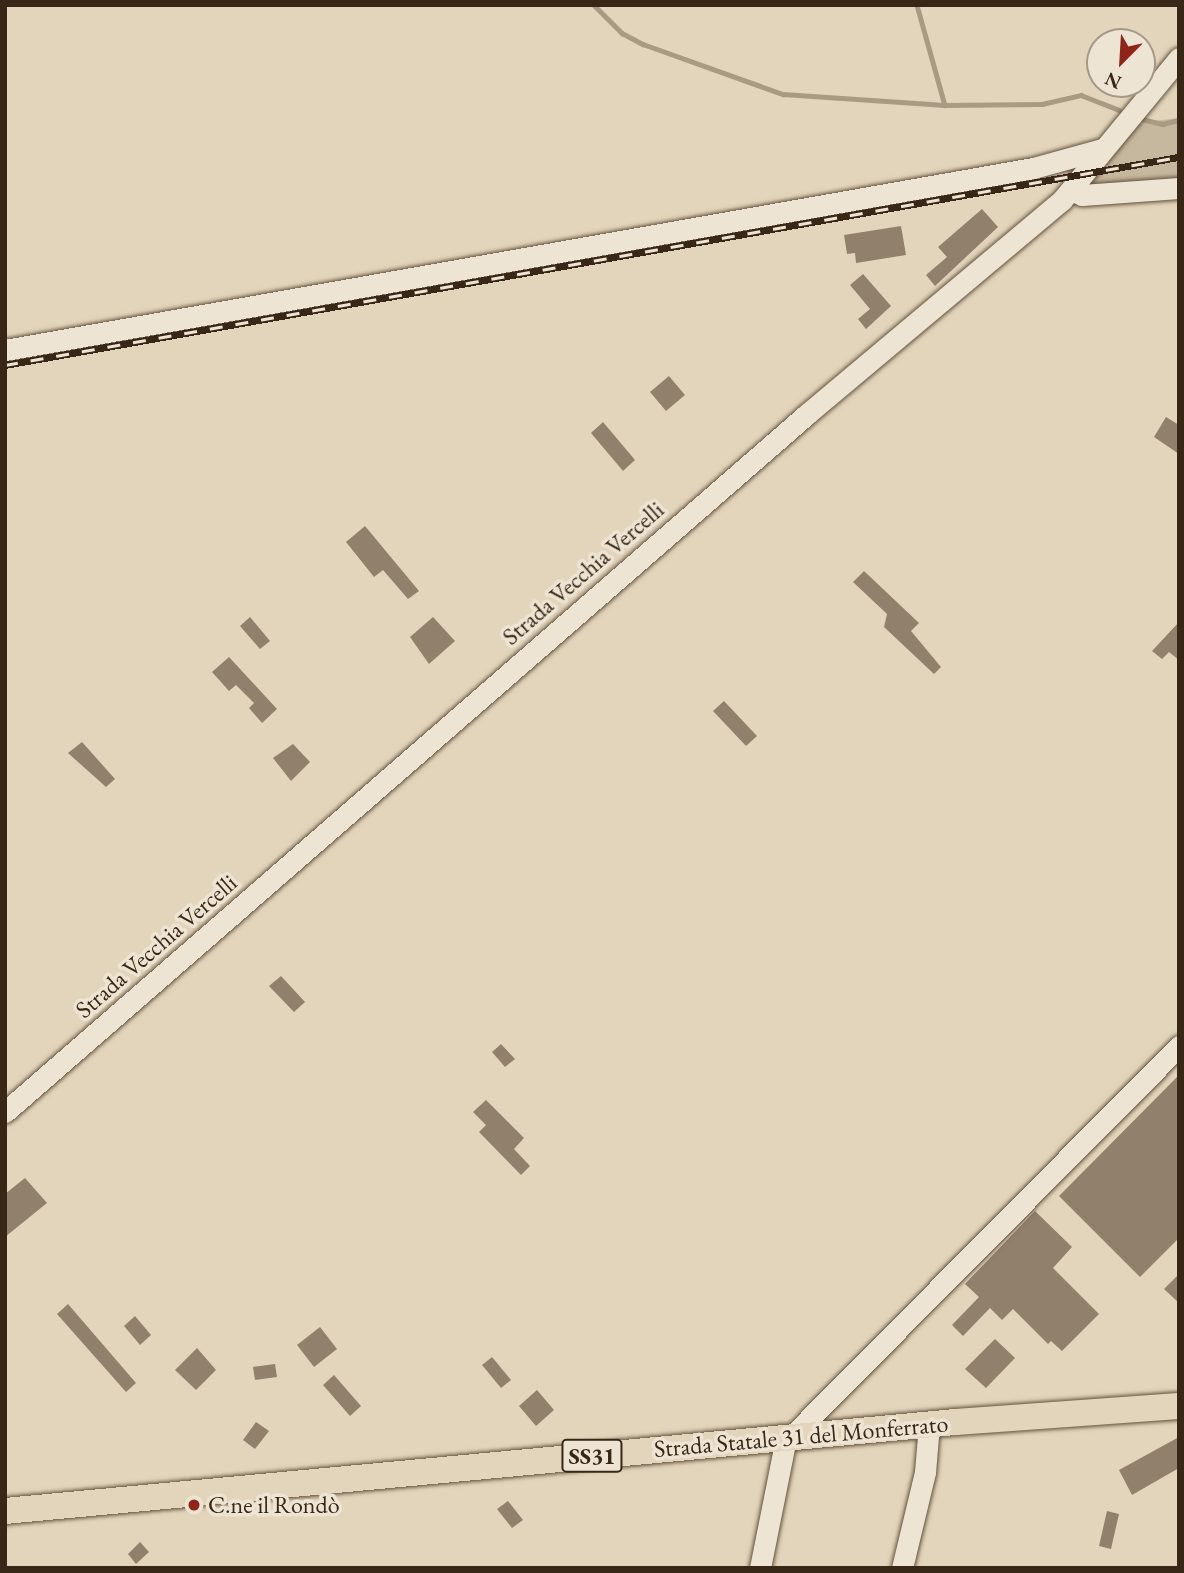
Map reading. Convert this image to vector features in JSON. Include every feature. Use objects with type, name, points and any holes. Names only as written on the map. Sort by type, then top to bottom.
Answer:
[{"type":"main road","name":"Strada Statale 31 del Monferrato","points":[[5,1511],[929,1424],[1179,1406]]},
{"type":"street","name":"Strada Vecchia Vercelli","points":[[5,1112],[1071,190],[1179,58]]},
{"type":"street","points":[[5,350],[1033,168],[1102,149]]},
{"type":"street","points":[[1071,190],[1082,195],[1179,188]]},
{"type":"street","points":[[760,1568],[789,1437],[1179,1046]]},
{"type":"street","points":[[902,1568],[925,1472],[929,1424]]},
{"type":"shaded area","points":[[1179,118],[1179,193],[1083,190],[1136,123]]},
{"type":"building","points":[[982,209],[998,227],[935,286],[926,275],[947,257],[938,247]]},
{"type":"building","points":[[901,226],[906,255],[856,263],[855,253],[847,254],[844,235]]},
{"type":"building","points":[[863,274],[891,306],[866,329],[858,319],[870,309],[850,285]]},
{"type":"building","points":[[669,376],[685,395],[666,411],[650,392]]},
{"type":"building","points":[[1166,417],[1179,425],[1179,454],[1154,437]]},
{"type":"building","points":[[603,422],[635,460],[623,471],[591,433]]},
{"type":"building","points":[[365,526],[419,591],[408,599],[383,570],[374,577],[346,542]]},
{"type":"building","points":[[864,571],[919,623],[911,631],[941,667],[934,674],[884,627],[887,614],[853,582]]},
{"type":"building","points":[[250,617],[270,641],[260,649],[240,626]]},
{"type":"building","points":[[433,617],[455,641],[429,664],[410,637]]},
{"type":"building","points":[[1179,622],[1179,660],[1169,652],[1162,659],[1152,651]]},
{"type":"building","points":[[229,657],[277,709],[262,723],[249,708],[254,703],[236,685],[229,691],[212,672]]},
{"type":"building","points":[[724,701],[757,736],[746,746],[713,711]]},
{"type":"building","points":[[82,742],[115,779],[106,787],[68,753]]},
{"type":"building","points":[[293,744],[310,762],[291,781],[273,758]]},
{"type":"building","points":[[281,976],[305,1002],[294,1012],[269,986]]},
{"type":"building","points":[[501,1044],[515,1059],[505,1067],[492,1052]]},
{"type":"building","points":[[1179,1075],[1179,1238],[1140,1277],[1059,1196]]},
{"type":"building","points":[[486,1100],[524,1138],[514,1149],[530,1166],[521,1175],[479,1132],[486,1125],[473,1112]]},
{"type":"building","points":[[25,1178],[47,1203],[5,1237],[5,1194]]},
{"type":"building","points":[[1035,1211],[1072,1247],[1053,1268],[1099,1314],[1062,1351],[1051,1341],[1048,1344],[1013,1309],[1002,1320],[990,1308],[963,1336],[952,1325],[979,1297],[965,1284]]},
{"type":"building","points":[[1179,1274],[1179,1303],[1164,1289]]},
{"type":"building","points":[[68,1304],[136,1383],[126,1392],[57,1314]]},
{"type":"building","points":[[135,1316],[151,1335],[140,1345],[124,1326]]},
{"type":"building","points":[[320,1327],[337,1349],[314,1367],[297,1345]]},
{"type":"building","points":[[995,1339],[1015,1358],[986,1388],[965,1369]]},
{"type":"building","points":[[197,1348],[216,1370],[196,1390],[175,1370]]},
{"type":"building","points":[[492,1357],[511,1380],[501,1388],[482,1365]]},
{"type":"building","points":[[275,1364],[277,1377],[255,1380],[253,1367]]},
{"type":"building","points":[[334,1375],[361,1406],[350,1416],[323,1385]]},
{"type":"building","points":[[537,1390],[554,1410],[536,1426],[519,1406]]},
{"type":"building","points":[[256,1422],[269,1431],[255,1449],[243,1440]]},
{"type":"building","points":[[1179,1437],[1179,1468],[1132,1495],[1119,1470]]},
{"type":"building","points":[[508,1501],[523,1520],[512,1528],[497,1509]]},
{"type":"building","points":[[1107,1511],[1119,1514],[1111,1549],[1099,1546]]},
{"type":"building","points":[[140,1542],[149,1552],[136,1564],[128,1554]]},
{"type":"waterway","points":[[594,5],[622,33],[643,44],[783,94],[945,105],[1042,104],[1081,95],[1119,110]]},
{"type":"waterway","points":[[917,5],[945,105]]},
{"type":"waterway","points":[[1142,119],[1162,124],[1179,120]]},
{"type":"railway","points":[[5,365],[1179,157]]},
{"type":"place","name":"C.ne il Rondò","points":[[194,1505]]}]
